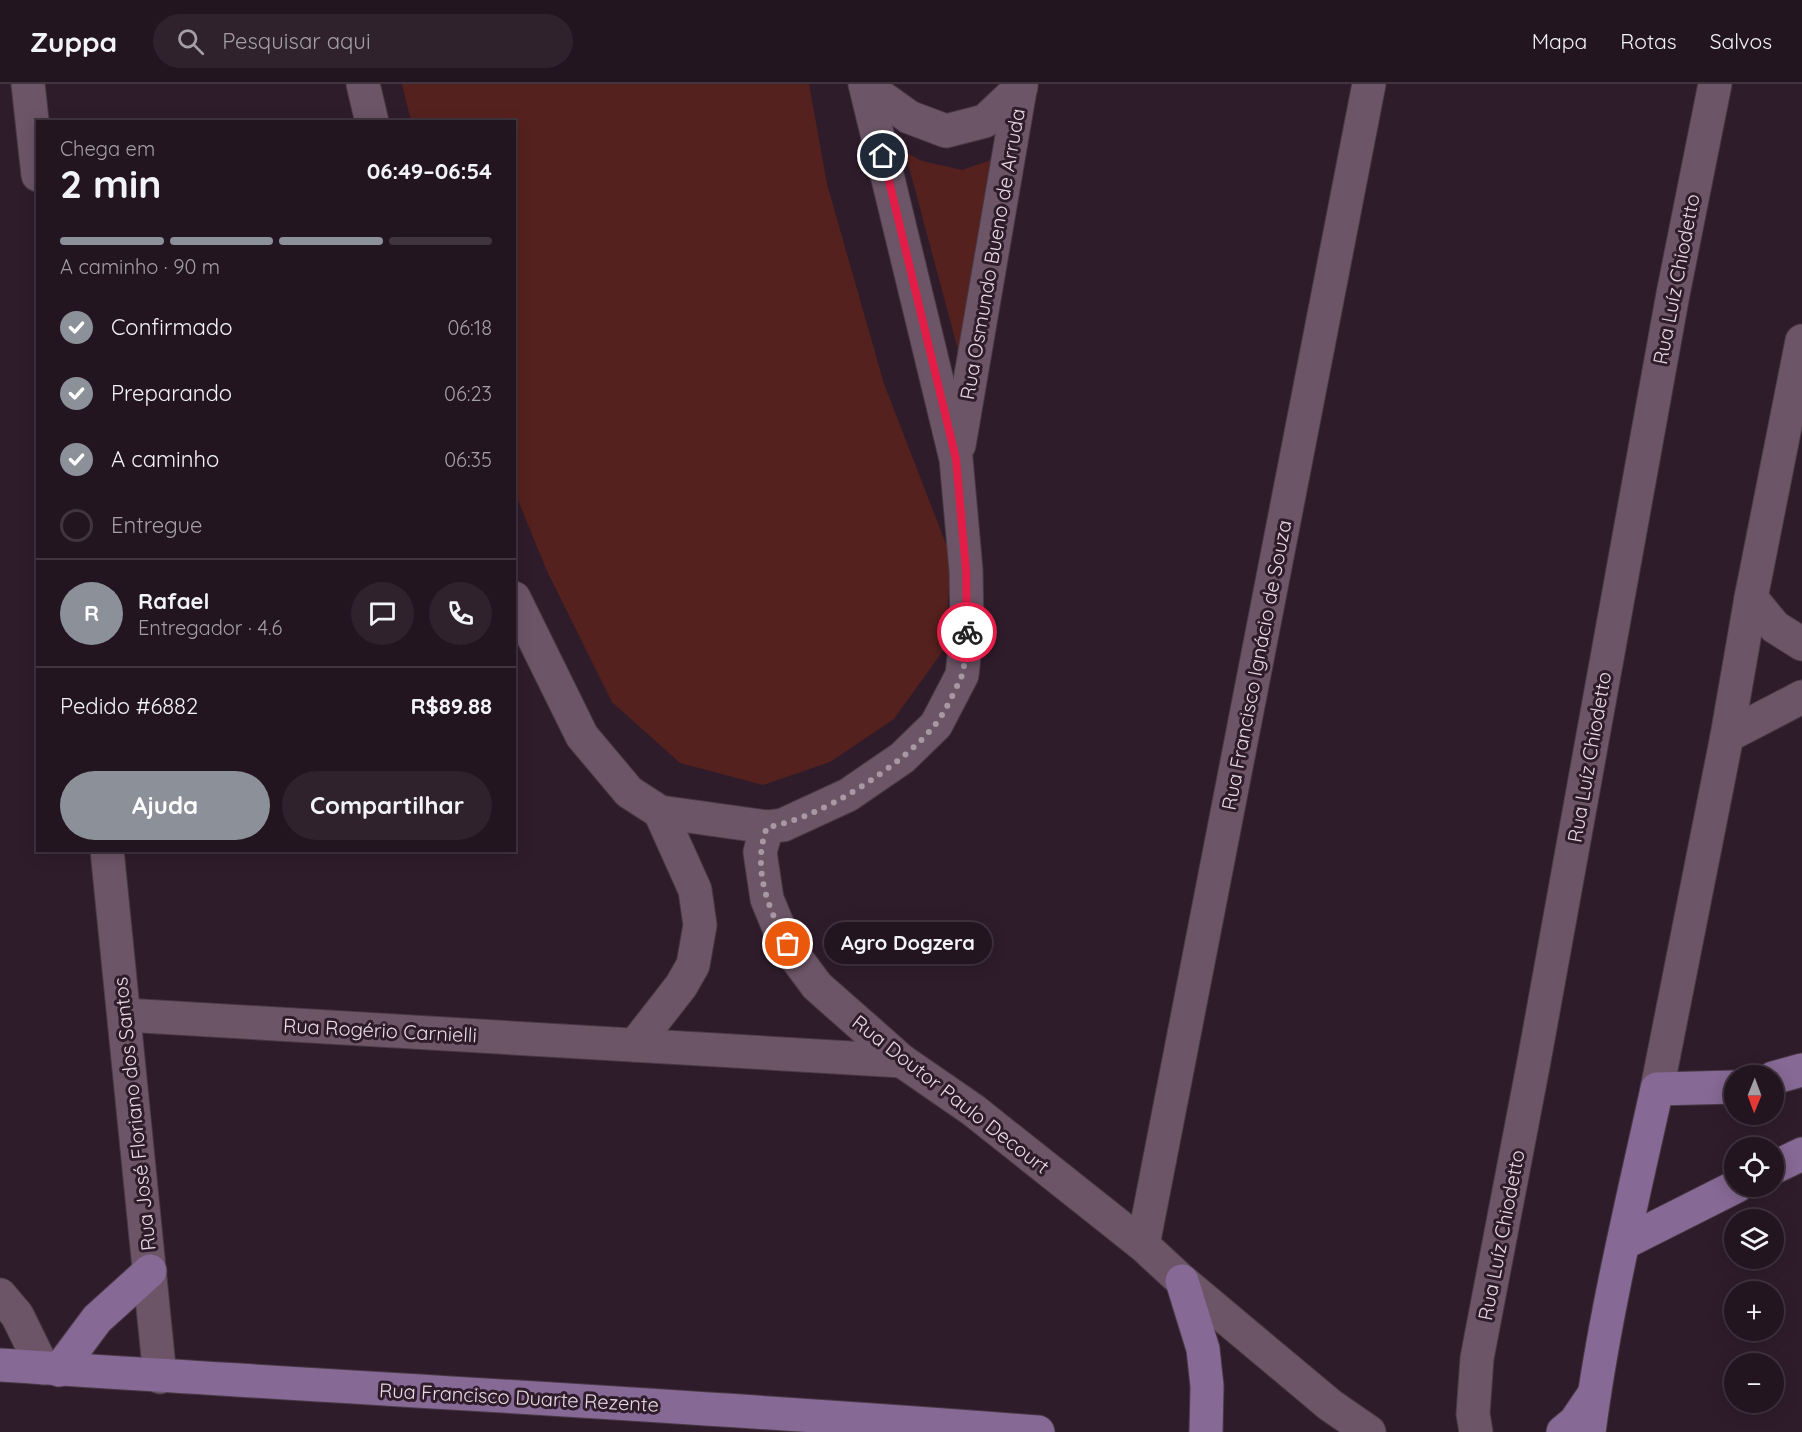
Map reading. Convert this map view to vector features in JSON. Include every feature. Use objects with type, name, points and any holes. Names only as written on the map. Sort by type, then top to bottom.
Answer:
[{"type":"main road","points":[[1784,1075],[1802,1070]]},
{"type":"main road","points":[[1589,1432],[1594,1394],[1657,1089],[1724,1087]]},
{"type":"main road","points":[[1784,1163],[1802,1154]]},
{"type":"main road","points":[[1624,1243],[1724,1193]]},
{"type":"main road","points":[[51,1369],[97,1319],[150,1270]]},
{"type":"main road","points":[[1182,1281],[1203,1349],[1207,1386],[1206,1432]]},
{"type":"main road","name":"Rua Francisco Duarte Rezente","points":[[0,1365],[160,1377],[797,1413],[1038,1432]]},
{"type":"main road","points":[[1563,1432],[1575,1422],[1594,1394]]},
{"type":"street","points":[[28,84],[36,157]]},
{"type":"street","points":[[363,84],[372,120]]},
{"type":"street","name":"Rua Francisco Ignácio de Souza","points":[[1143,1245],[1369,84]]},
{"type":"street","name":"Rua Luíz Chiodetto","points":[[1476,1432],[1473,1414],[1477,1358],[1536,1050],[1673,294],[1715,84]]},
{"type":"street","points":[[866,85],[909,117],[946,131],[985,121],[1021,86]]},
{"type":"street","points":[[516,602],[582,736],[629,792],[660,812],[767,827],[783,825],[848,795],[902,758],[936,725],[962,675],[967,629],[966,570],[956,459],[866,85]]},
{"type":"street","name":"Rua Osmundo Bueno de Arruda","points":[[956,459],[1021,86]]},
{"type":"street","points":[[1657,1089],[1802,341]]},
{"type":"street","points":[[1751,598],[1775,627],[1802,644]]},
{"type":"street","points":[[1727,736],[1802,697]]},
{"type":"street","points":[[635,1045],[681,986],[693,965],[700,925],[695,890],[660,812]]},
{"type":"street","name":"Rua Doutor Paulo Decourt","points":[[767,827],[760,852],[767,899],[781,933],[817,986],[902,1061],[973,1110],[1143,1245],[1182,1281],[1330,1405],[1369,1432]]},
{"type":"street","name":"Rua José Floriano dos Santos","points":[[107,852],[160,1377]]},
{"type":"street","name":"Rua Rogério Carnielli","points":[[124,1015],[902,1061]]},
{"type":"street","points":[[0,1295],[17,1315],[51,1369]]},
{"type":"shaded area","points":[[402,84],[809,84],[827,184],[884,384],[951,557],[945,648],[894,719],[830,762],[763,785],[680,763],[612,702],[547,571],[516,495],[516,120],[411,120]]},
{"type":"shaded area","points":[[905,152],[922,161],[962,170],[991,160],[961,361]]},
{"type":"way so far","points":[[788,944],[767,899],[762,874],[760,852],[767,827],[783,825],[848,795],[902,758],[936,725],[962,675],[967,632]]},
{"type":"place","name":"Agro Dogzera","points":[[788,944]]},
{"type":"route","points":[[883,156],[956,459],[966,570],[967,632]]}]
